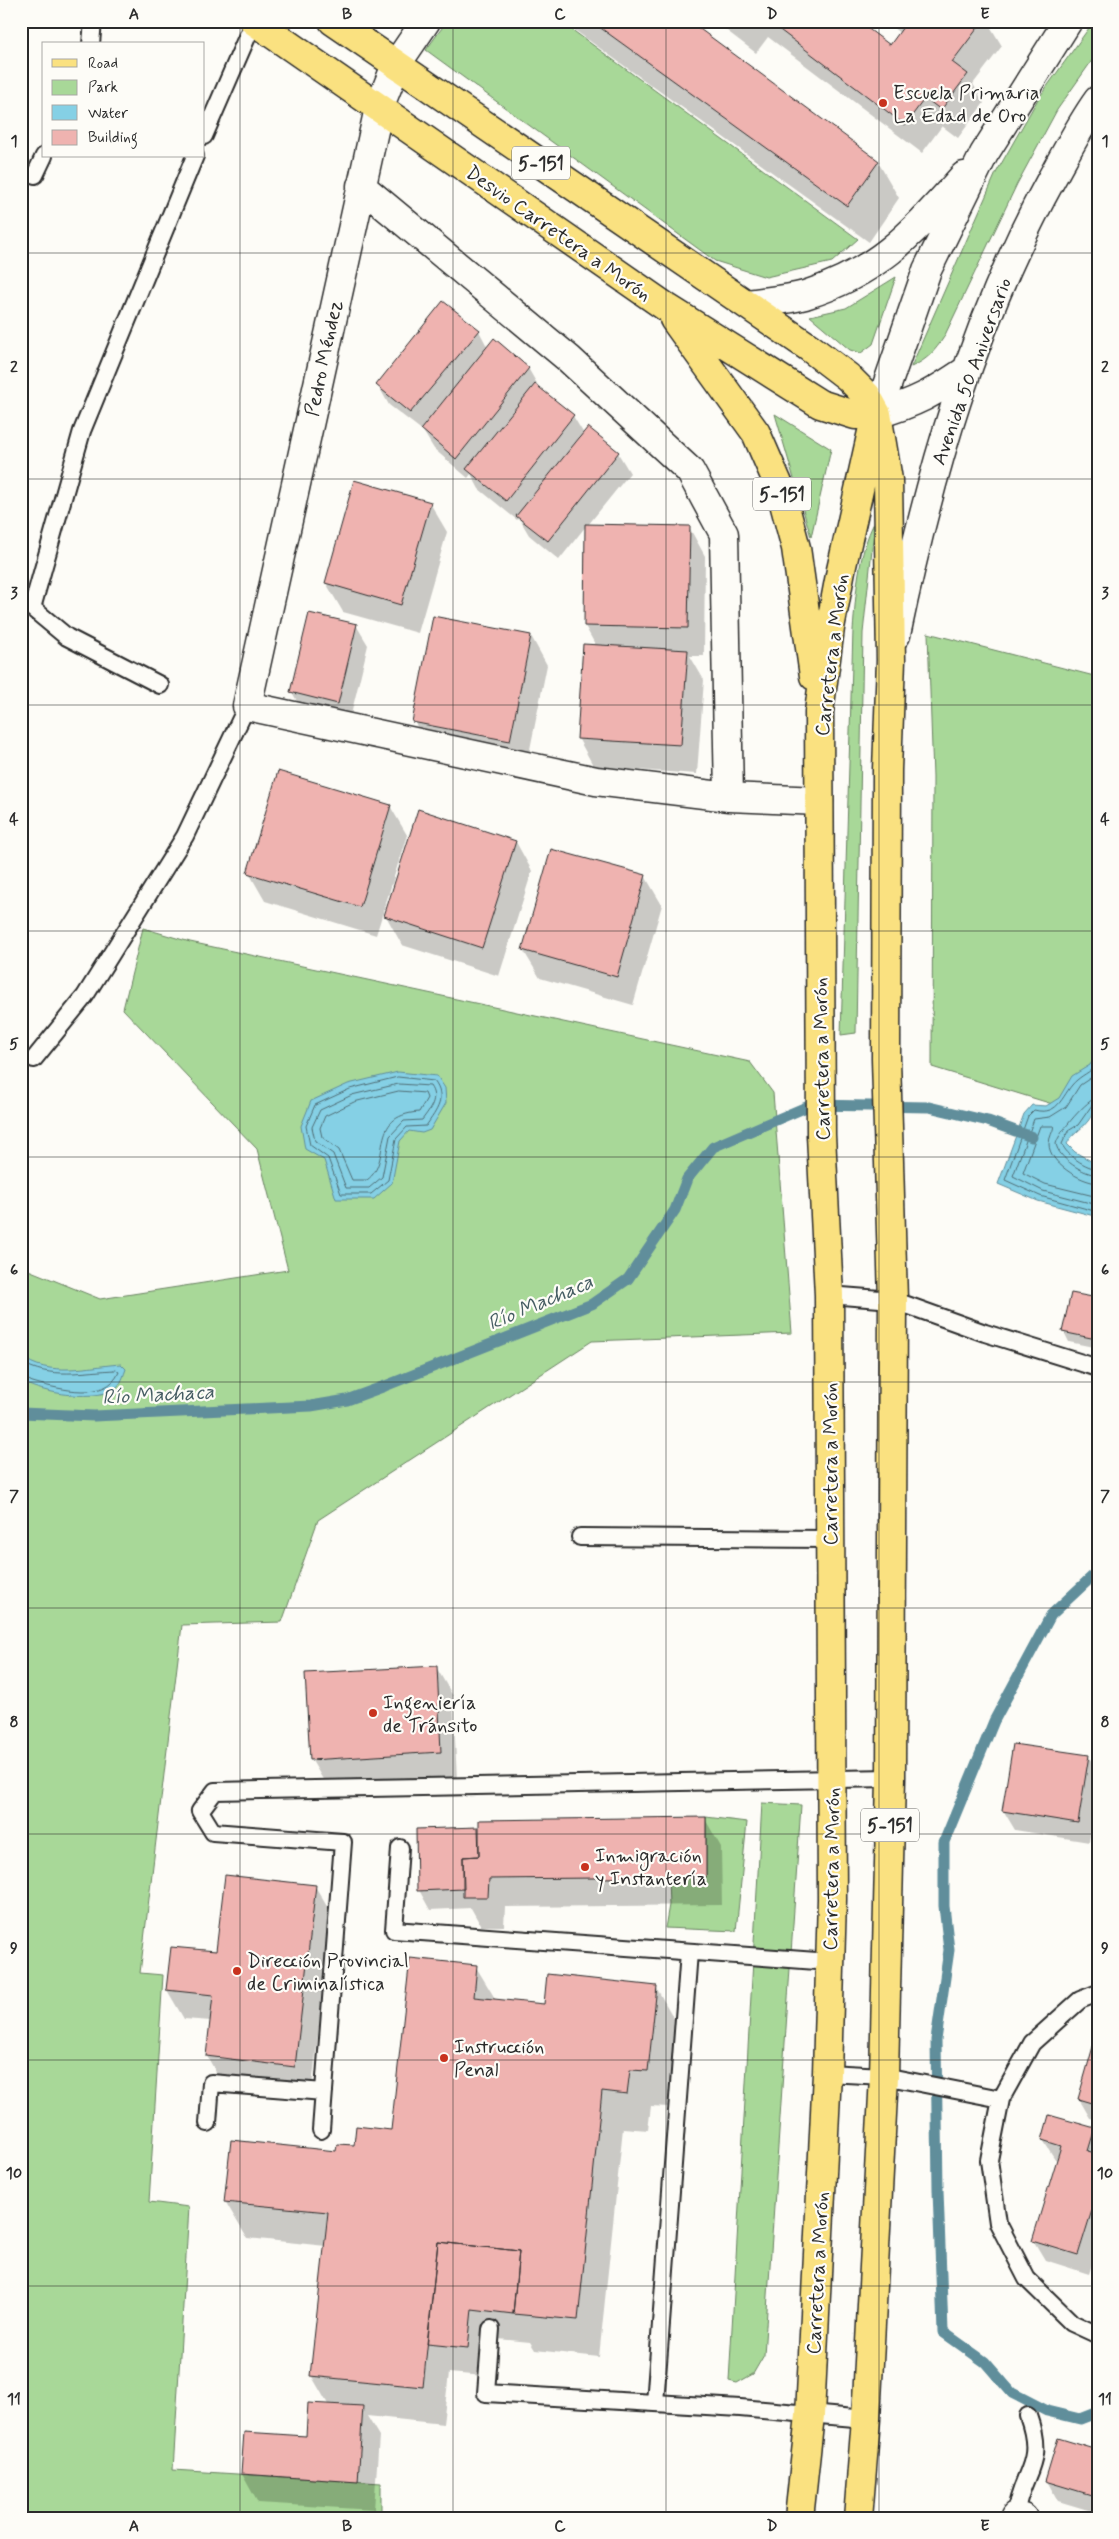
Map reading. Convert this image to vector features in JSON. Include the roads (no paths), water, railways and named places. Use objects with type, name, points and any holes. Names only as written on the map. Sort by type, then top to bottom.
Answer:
[{"type":"main road","name":"Desvio Carretera a Morón","points":[[254,21],[666,307],[820,404],[855,415],[876,414]]},
{"type":"main road","name":"5-151","points":[[333,21],[748,304],[848,377],[867,396],[876,414],[888,480],[891,660],[887,770],[886,1059],[893,1300],[891,1778],[884,2076],[866,2419],[858,2518]]},
{"type":"main road","name":"5-151","points":[[666,307],[756,433],[780,488],[796,548],[819,712]]},
{"type":"main road","name":"Carretera a Morón","points":[[800,2518],[810,2415],[827,2073],[832,1779],[829,1295],[821,1135],[820,1057],[819,712],[830,628],[841,570],[876,414]]},
{"type":"street","name":"Pedro Méndez","points":[[247,706],[379,108],[396,65],[426,21]]},
{"type":"street","points":[[876,414],[928,270],[984,154],[1068,21]]},
{"type":"street","name":"Avenida 50 Aniversario","points":[[891,660],[914,550],[940,451],[966,370],[992,303],[1027,223],[1085,118],[1098,100]]},
{"type":"street","points":[[748,304],[803,296],[846,280],[880,260],[913,232],[984,154]]},
{"type":"street","points":[[361,186],[570,359],[690,471],[724,534],[729,797]]},
{"type":"street","name":"5-151","points":[[876,414],[910,405],[934,393],[966,370]]},
{"type":"street","points":[[247,706],[596,781],[729,797],[820,801]]},
{"type":"lane","points":[[91,42],[93,21]]},
{"type":"lane","points":[[205,134],[254,21]]},
{"type":"lane","points":[[35,175],[43,158]]},
{"type":"lane","points":[[160,685],[67,637],[32,608],[82,431],[194,158]]},
{"type":"lane","points":[[34,1059],[85,996],[185,836],[247,706]]},
{"type":"lane","points":[[829,1295],[893,1300],[985,1333],[1098,1368]]},
{"type":"lane","points":[[580,1537],[830,1539]]},
{"type":"lane","points":[[321,2130],[343,1842],[213,1832],[200,1812],[215,1791],[891,1778]]},
{"type":"lane","points":[[400,1848],[394,1930],[830,1962]]},
{"type":"lane","points":[[655,2404],[689,1952]]},
{"type":"lane","points":[[1098,1993],[1080,2000],[1032,2043],[1001,2099],[989,2160],[998,2223],[1027,2279],[1072,2323],[1098,2335]]},
{"type":"lane","points":[[827,2073],[884,2076],[1001,2099]]},
{"type":"lane","points":[[208,2122],[211,2083],[324,2092]]},
{"type":"lane","points":[[491,2329],[486,2393],[866,2419]]},
{"type":"lane","points":[[1018,2517],[1018,2494],[1028,2478],[1036,2455],[1036,2437],[1028,2416]]},
{"type":"water","points":[[1098,1052],[1099,1088],[1093,1114],[1071,1137],[1067,1144],[1075,1152],[1098,1165],[1098,1217],[1038,1201],[998,1184],[1024,1114],[1032,1105],[1046,1106],[1059,1098],[1072,1076],[1090,1065]]},
{"type":"water","points":[[398,1072],[437,1076],[445,1088],[446,1103],[430,1130],[422,1133],[409,1131],[400,1141],[392,1183],[374,1199],[336,1199],[324,1160],[305,1149],[301,1126],[311,1101],[348,1084]]},
{"type":"water","points":[[21,1356],[32,1363],[56,1369],[121,1364],[126,1369],[118,1386],[110,1391],[98,1395],[70,1395],[41,1389],[21,1381]]},
{"type":"waterway","name":"Río Machaca","points":[[21,1413],[94,1416],[311,1406],[347,1400],[385,1386],[592,1304],[628,1279],[675,1210],[687,1179],[713,1147],[811,1105],[929,1107],[988,1121],[1032,1137]]},
{"type":"waterway","points":[[1098,1571],[1051,1615],[994,1721],[944,1842],[944,1906],[949,1950],[936,2040],[938,2190],[943,2332],[985,2362],[1012,2393],[1047,2411],[1080,2419],[1098,2412]]},
{"type":"place","name":"Escuela Primaria La Edad de Oro","points":[[883,103]]},
{"type":"place","name":"Ingeniería de Tránsito","points":[[373,1713]]},
{"type":"place","name":"Inmigración y Instantería","points":[[585,1867]]},
{"type":"place","name":"Dirección Provincial de Criminalística","points":[[237,1971]]},
{"type":"place","name":"Instrucción Penal","points":[[444,2058]]}]
